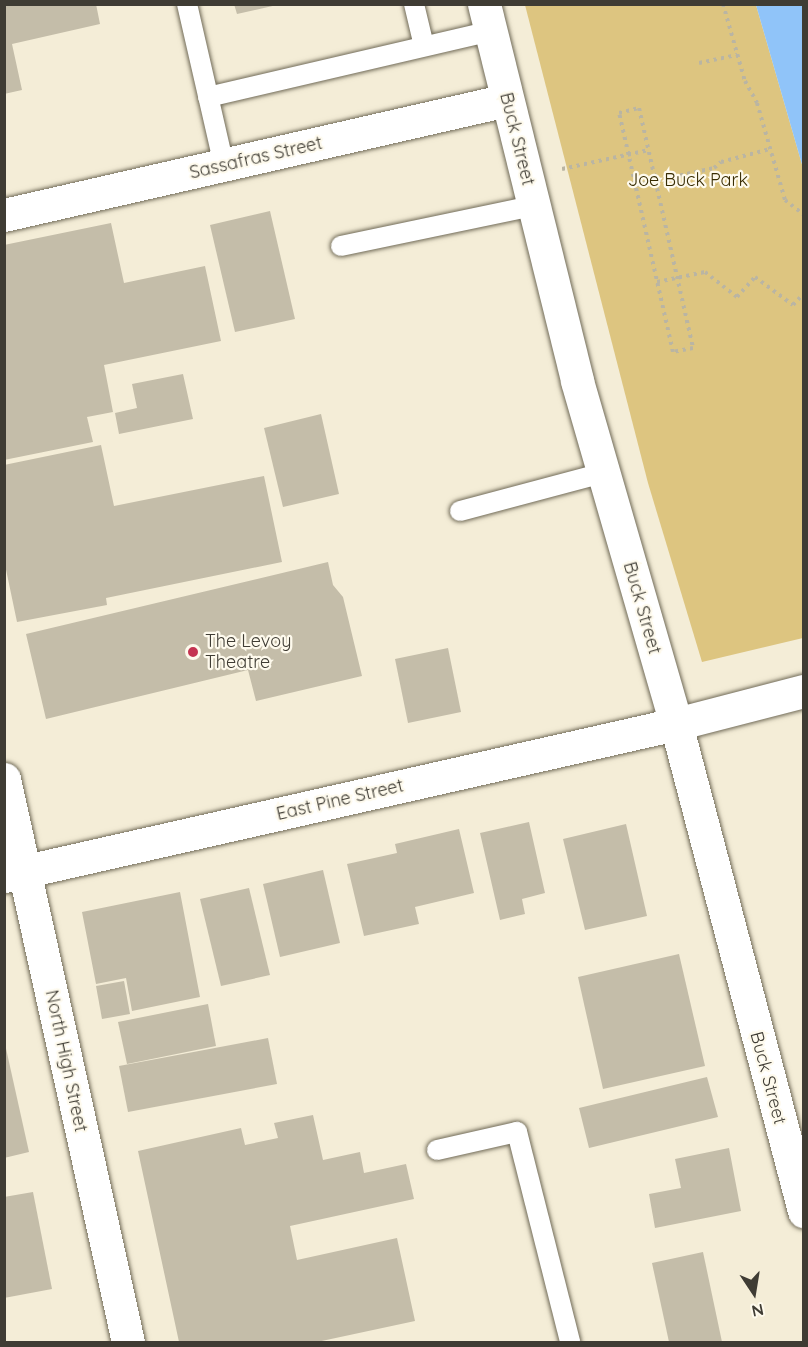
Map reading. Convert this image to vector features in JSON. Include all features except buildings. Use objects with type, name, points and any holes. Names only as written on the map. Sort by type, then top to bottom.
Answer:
[{"type":"street","name":"Buck Street","points":[[487,18],[577,381],[676,724],[804,1211]]},
{"type":"street","name":"Sassafras Street","points":[[4,215],[507,100]]},
{"type":"street","name":"East Pine Street","points":[[15,874],[676,724],[804,692]]},
{"type":"street","name":"North High Street","points":[[4,779],[15,874],[128,1342]]},
{"type":"lane","points":[[187,4],[224,165]]},
{"type":"lane","points":[[414,4],[423,46]]},
{"type":"lane","points":[[208,97],[423,46],[487,18]]},
{"type":"lane","points":[[342,246],[533,206]]},
{"type":"lane","points":[[460,511],[603,473]]},
{"type":"lane","points":[[437,1150],[518,1132],[570,1342]]},
{"type":"path","points":[[723,4],[745,81],[757,103],[785,200],[804,215]]},
{"type":"path","points":[[699,63],[737,54]]},
{"type":"path","points":[[639,108],[655,181],[693,348],[673,352],[619,113],[639,108]]},
{"type":"path","points":[[636,185],[714,168],[721,162],[770,149]]},
{"type":"path","points":[[556,170],[649,150]]},
{"type":"path","points":[[657,282],[705,272],[737,297],[755,277],[793,305],[804,293]]},
{"type":"green space","name":"Joe Buck Park","points":[[525,5],[756,5],[803,168],[803,638],[702,662],[648,483]]},
{"type":"water","points":[[756,5],[803,5],[803,168]]},
{"type":"place","name":"The Levoy Theatre","points":[[193,652]]}]
